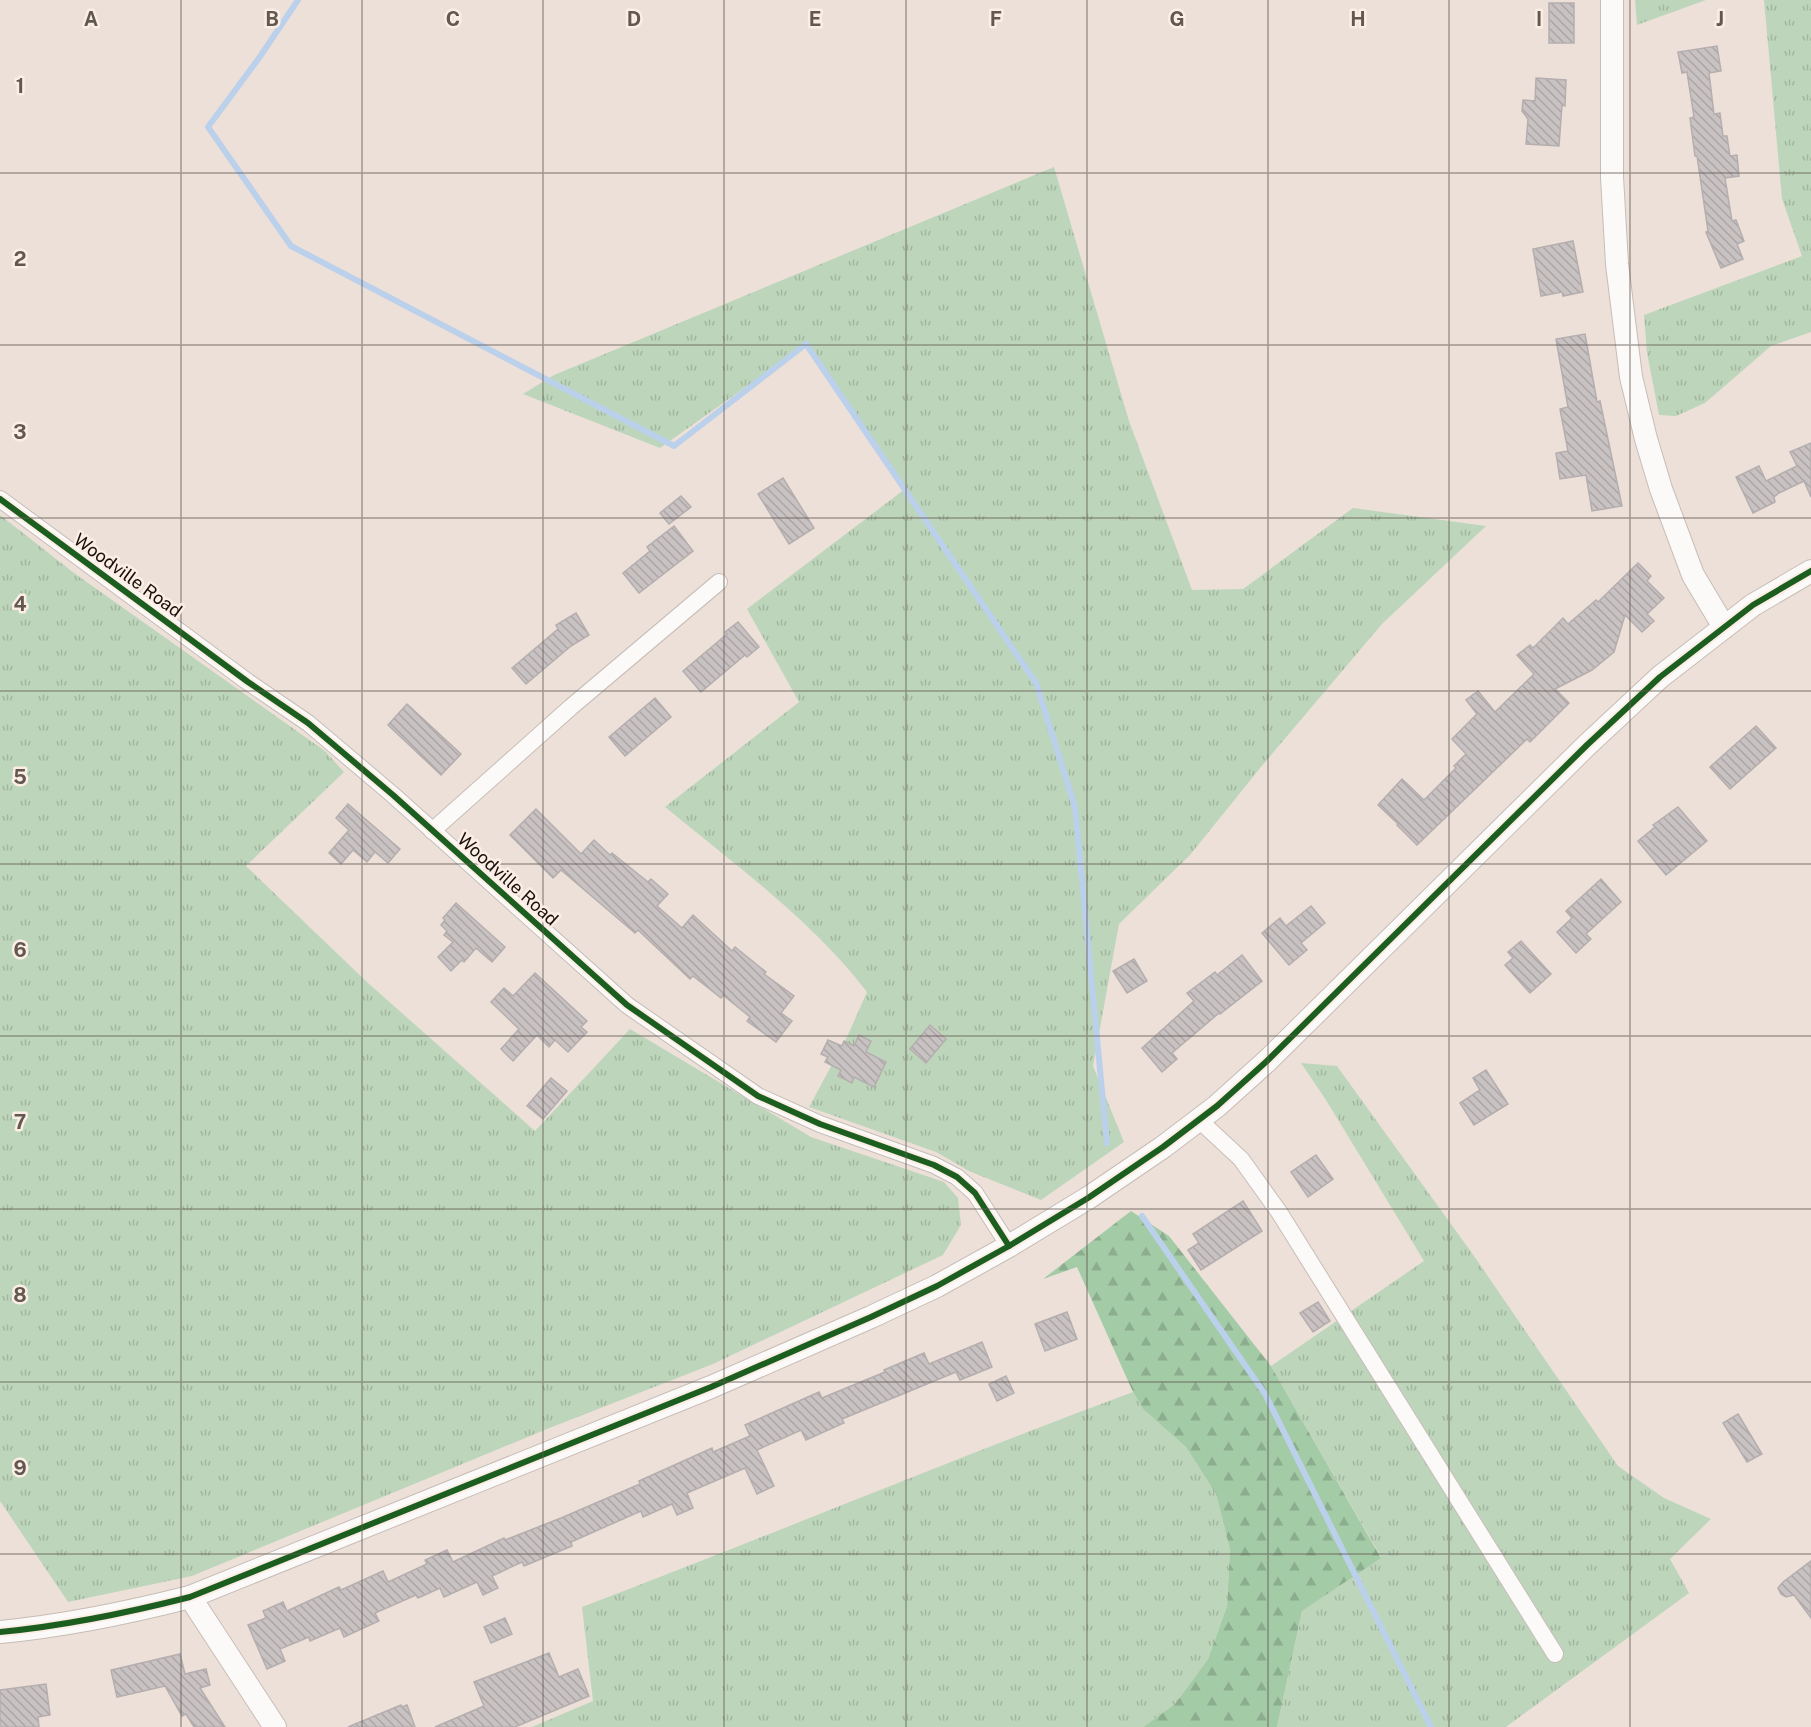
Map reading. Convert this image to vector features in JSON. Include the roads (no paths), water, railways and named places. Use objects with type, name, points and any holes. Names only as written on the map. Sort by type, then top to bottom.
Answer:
[{"type":"main road","points":[[1612,0],[1612,177],[1617,264],[1631,377],[1656,472],[1689,564],[1724,627]]},
{"type":"main road","points":[[0,1632],[124,1613],[190,1597],[711,1387],[937,1286],[1009,1246],[1088,1198],[1199,1120],[1267,1061],[1587,745],[1660,677],[1753,605],[1811,571]]},
{"type":"main road","points":[[190,1597],[275,1727]]},
{"type":"street","name":"Woodville Road","points":[[0,499],[248,682],[308,723],[384,787],[627,1005],[758,1096],[820,1124],[934,1165],[957,1177],[975,1193],[1009,1246]]},
{"type":"street","points":[[432,831],[571,707],[719,582]]},
{"type":"street","points":[[1199,1120],[1241,1159],[1279,1212],[1555,1654]]},
{"type":"waterway","points":[[298,0],[208,127],[291,246],[674,446],[806,344],[1036,683],[1075,807],[1107,1143]]},
{"type":"waterway","points":[[1142,1216],[1265,1394],[1431,1727]]}]
